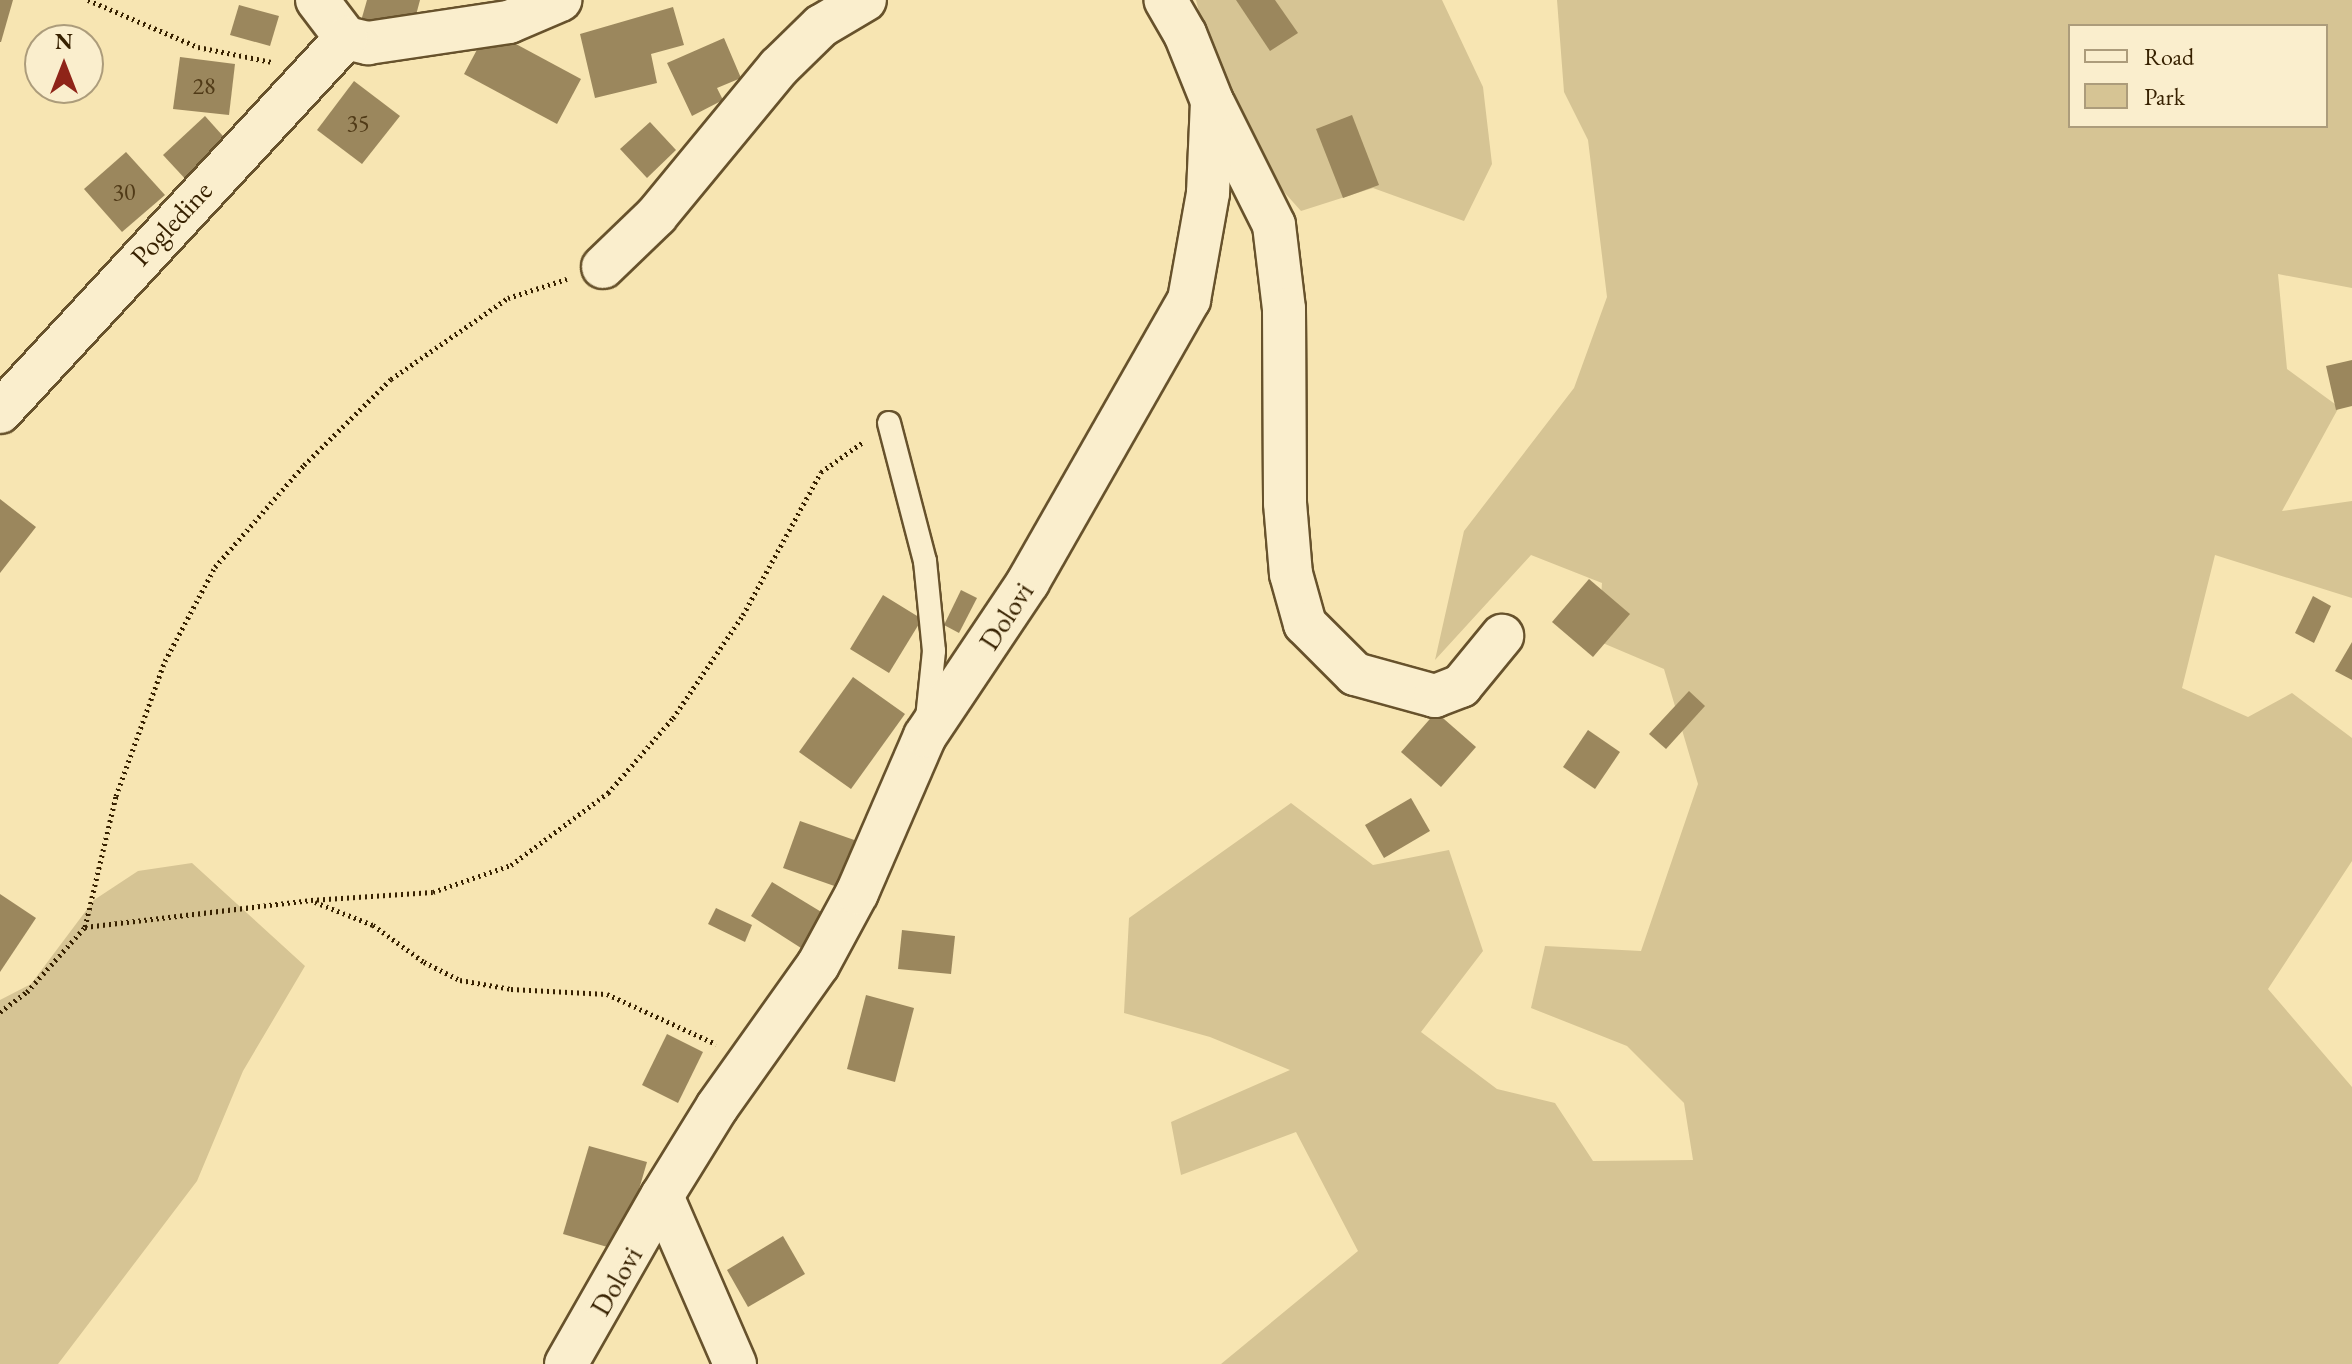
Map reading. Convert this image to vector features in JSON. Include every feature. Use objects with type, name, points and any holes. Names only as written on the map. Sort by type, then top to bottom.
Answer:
[{"type":"street","points":[[317,0],[346,38],[368,43],[398,41],[509,22],[560,0]]},
{"type":"street","points":[[603,267],[656,216],[779,67],[821,26],[865,0]]},
{"type":"street","name":"Dolovi","points":[[566,1364],[662,1196],[759,1047],[818,965],[857,893],[925,736],[1028,582],[1189,300],[1208,193],[1212,101],[1185,34],[1165,0]]},
{"type":"street","name":"Pogledine","points":[[0,412],[346,38]]},
{"type":"street","points":[[1212,101],[1274,225],[1284,309],[1285,503],[1291,574],[1305,624],[1355,674],[1435,696],[1461,686],[1502,636]]},
{"type":"street","name":"Dolovi","points":[[662,1196],[735,1364]]},
{"type":"lane","points":[[889,423],[925,561],[934,651],[925,736]]},
{"type":"path","points":[[88,0],[198,47],[317,69]]},
{"type":"path","points":[[0,1012],[27,992],[85,927],[121,781],[165,661],[215,567],[304,465],[391,379],[508,298],[603,267]]},
{"type":"path","points":[[85,927],[311,900],[433,892],[511,865],[608,793],[673,718],[743,615],[821,472],[889,423]]},
{"type":"path","points":[[311,900],[373,925],[460,980],[511,989],[607,994],[725,1048],[759,1047]]},
{"type":"green space","points":[[1196,0],[1442,0],[1483,87],[1492,164],[1464,221],[1373,188],[1301,211],[1229,130]]},
{"type":"green space","points":[[1557,0],[2352,0],[2352,288],[2278,274],[2287,369],[2339,407],[2282,511],[2352,501],[2352,598],[2215,555],[2182,688],[2248,717],[2292,693],[2352,738],[2352,861],[2268,989],[2352,1087],[2352,1364],[1221,1364],[1358,1251],[1296,1132],[1181,1175],[1171,1122],[1290,1070],[1210,1037],[1124,1013],[1129,918],[1291,803],[1373,865],[1449,850],[1483,951],[1421,1032],[1497,1089],[1555,1103],[1593,1161],[1693,1160],[1684,1103],[1627,1046],[1531,1008],[1545,946],[1641,951],[1698,784],[1664,669],[1598,641],[1602,583],[1531,555],[1435,660],[1464,531],[1574,388],[1607,297],[1588,140],[1564,92]]},
{"type":"green space","points":[[192,863],[305,966],[243,1071],[197,1181],[58,1364],[0,1364],[0,1000],[31,984],[94,900],[138,871]]},
{"type":"building","points":[[0,0],[13,0],[1,42],[0,42]]},
{"type":"building","points":[[367,0],[420,0],[411,34],[361,21]]},
{"type":"building","points":[[1236,0],[1275,0],[1298,33],[1270,51]]},
{"type":"building","points":[[239,5],[279,16],[270,46],[230,35]]},
{"type":"building","points":[[673,7],[684,45],[651,54],[657,83],[595,98],[580,34]]},
{"type":"building","points":[[488,29],[581,79],[557,124],[464,74]]},
{"type":"building","points":[[724,38],[741,78],[717,88],[723,100],[692,116],[667,63]]},
{"type":"building","points":[[180,57],[235,64],[229,115],[173,109]]},
{"type":"building","points":[[354,81],[400,116],[362,164],[317,130]]},
{"type":"building","points":[[1352,115],[1379,185],[1343,198],[1316,129]]},
{"type":"building","points":[[205,116],[231,145],[189,183],[163,155]]},
{"type":"building","points":[[650,122],[676,150],[647,178],[620,149]]},
{"type":"building","points":[[126,152],[165,195],[122,232],[84,189]]},
{"type":"building","points":[[2352,360],[2352,406],[2336,410],[2326,366]]},
{"type":"building","points":[[0,499],[36,527],[0,573]]},
{"type":"building","points":[[1589,579],[1630,614],[1593,657],[1552,622]]},
{"type":"building","points":[[961,590],[977,598],[959,633],[944,625]]},
{"type":"building","points":[[883,595],[922,619],[889,673],[850,649]]},
{"type":"building","points":[[2313,596],[2331,606],[2314,643],[2295,633]]},
{"type":"building","points":[[2352,642],[2352,680],[2335,671]]},
{"type":"building","points":[[853,677],[905,714],[851,789],[799,752]]},
{"type":"building","points":[[1689,691],[1705,706],[1666,749],[1649,734]]},
{"type":"building","points":[[1436,712],[1476,747],[1441,787],[1401,752]]},
{"type":"building","points":[[1588,730],[1620,752],[1595,789],[1563,767]]},
{"type":"building","points":[[1411,798],[1430,831],[1384,858],[1365,825]]},
{"type":"building","points":[[800,821],[860,842],[843,889],[783,868]]},
{"type":"building","points":[[772,882],[823,913],[801,948],[751,916]]},
{"type":"building","points":[[0,894],[36,918],[0,972]]},
{"type":"building","points":[[716,908],[752,925],[745,942],[708,924]]},
{"type":"building","points":[[902,930],[955,936],[951,974],[898,969]]},
{"type":"building","points":[[866,995],[914,1008],[895,1082],[847,1069]]},
{"type":"building","points":[[667,1034],[703,1052],[678,1103],[642,1085]]},
{"type":"building","points":[[589,1146],[647,1162],[621,1251],[563,1234]]},
{"type":"building","points":[[783,1236],[805,1274],[748,1307],[727,1270]]}]
